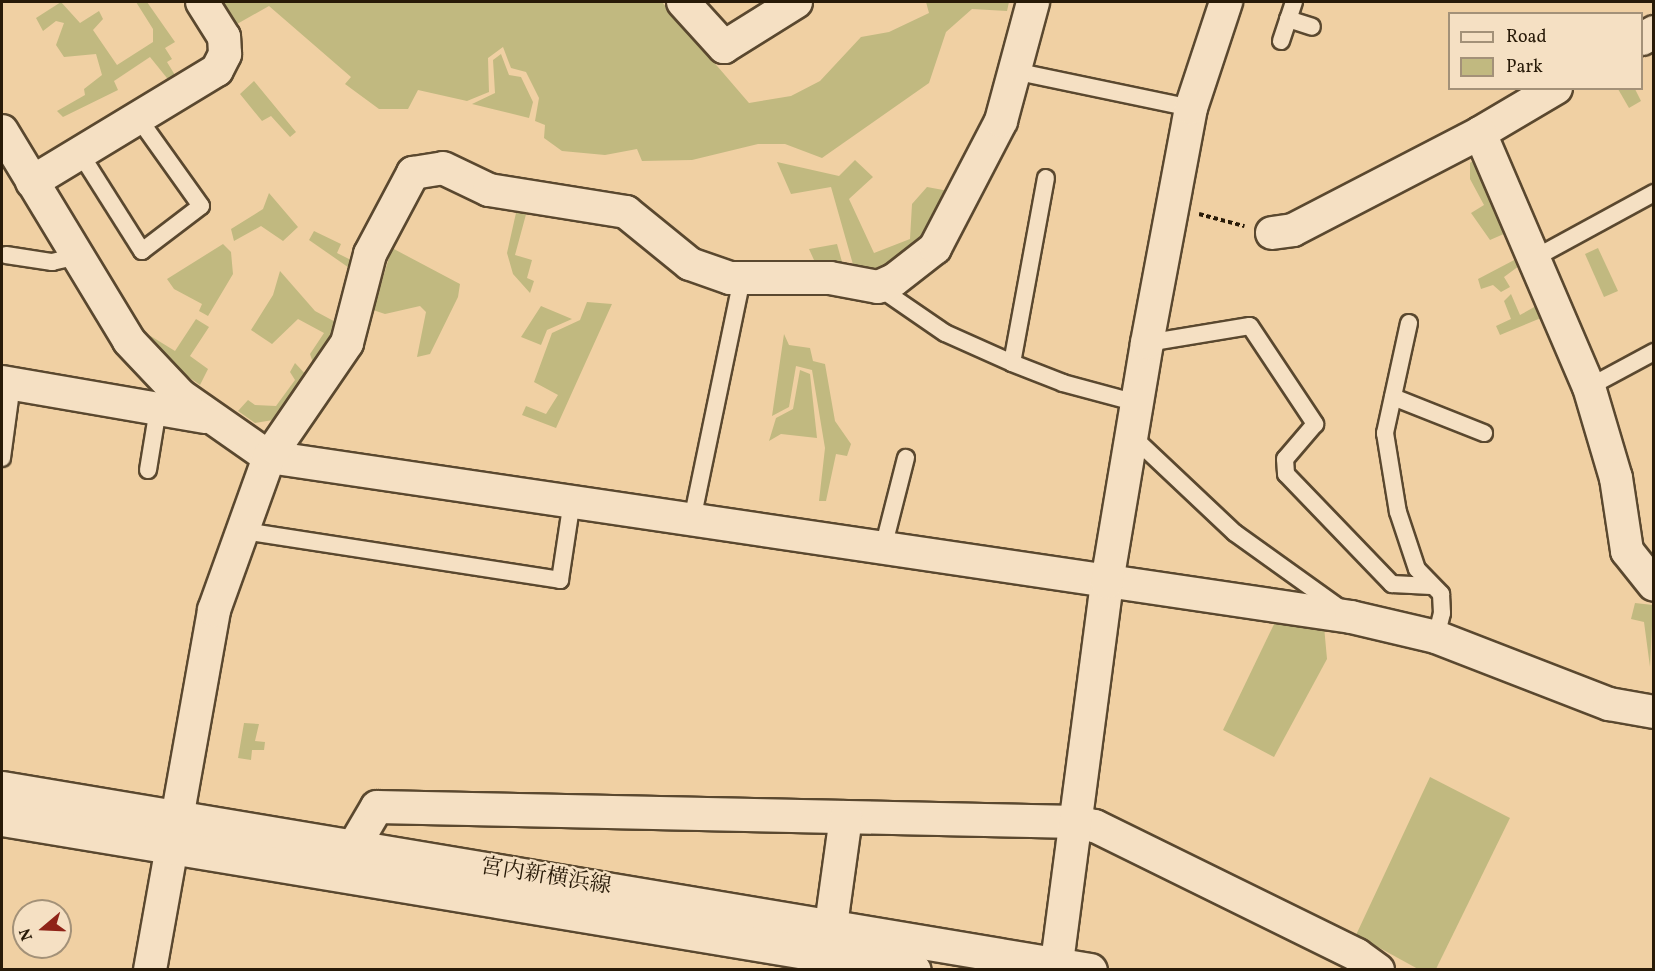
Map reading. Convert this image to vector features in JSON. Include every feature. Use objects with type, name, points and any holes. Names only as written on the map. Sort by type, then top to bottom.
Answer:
[{"type":"street","points":[[32,182],[217,70],[225,54],[224,37],[202,2]]},
{"type":"street","points":[[683,2],[724,47],[796,2]]},
{"type":"street","points":[[150,969],[214,610],[269,457],[347,343],[370,254],[414,173],[443,168],[489,190],[626,212],[690,264],[730,278],[830,278],[878,287],[894,280],[935,248],[1001,121],[1033,2]]},
{"type":"street","points":[[1056,967],[1107,582],[1137,403],[1191,108],[1226,2]]},
{"type":"street","points":[[1272,233],[1293,230],[1480,133],[1553,90]]},
{"type":"street","points":[[2,131],[129,341],[180,395],[209,418],[269,457],[1107,582],[1351,616],[1436,638],[1609,704],[1653,711]]},
{"type":"street","points":[[1480,133],[1589,387],[1616,477],[1627,551],[1653,585]]},
{"type":"street","points":[[7,383],[209,418]]},
{"type":"street","name":"宮内新横浜線","points":[[2,788],[174,832],[827,950],[1090,969]]},
{"type":"street","points":[[354,846],[377,807],[1077,822],[1095,826],[1357,955],[1378,969]]},
{"type":"street","points":[[827,950],[846,817]]},
{"type":"street","name":"宮内新横浜線","points":[[2,819],[354,846],[914,969]]},
{"type":"lane","points":[[1281,41],[1294,2]]},
{"type":"lane","points":[[1288,19],[1312,27]]},
{"type":"lane","points":[[1014,71],[1191,108]]},
{"type":"lane","points":[[80,153],[142,250],[201,207],[139,119]]},
{"type":"lane","points":[[1012,363],[1046,178]]},
{"type":"lane","points":[[1533,259],[1653,193]]},
{"type":"lane","points":[[6,255],[52,262],[76,256]]},
{"type":"lane","points":[[692,520],[742,278]]},
{"type":"lane","points":[[878,287],[945,333],[1063,383],[1137,403]]},
{"type":"lane","points":[[1409,323],[1385,434],[1398,512],[1417,568],[1431,586],[1441,594],[1436,638]]},
{"type":"lane","points":[[1148,343],[1250,326],[1315,424],[1285,459],[1286,474],[1392,584],[1431,586]]},
{"type":"lane","points":[[1589,387],[1653,352]]},
{"type":"lane","points":[[2,458],[7,383]]},
{"type":"lane","points":[[1393,398],[1484,433]]},
{"type":"lane","points":[[148,470],[158,409]]},
{"type":"lane","points":[[1132,436],[1235,533],[1351,616]]},
{"type":"lane","points":[[883,548],[906,458]]},
{"type":"lane","points":[[244,531],[560,580],[572,501]]},
{"type":"path","points":[[1173,206],[1272,233]]},
{"type":"green space","points":[[61,2],[80,23],[99,11],[103,19],[93,30],[117,65],[153,42],[153,29],[136,2],[147,2],[175,42],[165,48],[172,59],[167,62],[181,85],[175,88],[150,57],[114,81],[118,90],[63,117],[57,111],[85,95],[84,89],[102,75],[96,54],[64,57],[56,45],[64,23],[56,21],[43,31],[36,18]]},
{"type":"green space","points":[[214,2],[662,2],[749,103],[791,96],[820,81],[861,37],[889,32],[929,13],[926,2],[1009,2],[1007,11],[972,9],[946,32],[929,83],[822,158],[785,144],[758,144],[692,160],[642,161],[637,149],[605,155],[562,151],[544,138],[545,125],[535,121],[539,98],[526,72],[511,68],[503,47],[488,58],[489,92],[467,101],[418,90],[408,109],[379,109],[345,84],[351,77],[269,6],[230,28]]},
{"type":"green space","points":[[501,54],[509,75],[521,77],[533,102],[529,118],[472,104],[495,93],[493,60]]},
{"type":"green space","points":[[254,81],[296,132],[290,137],[271,116],[262,121],[240,94]]},
{"type":"green space","points":[[1619,90],[1636,90],[1641,101],[1629,108]]},
{"type":"green space","points":[[1477,157],[1506,233],[1490,240],[1471,213],[1484,205],[1470,179],[1470,163]]},
{"type":"green space","points":[[855,160],[873,177],[849,199],[874,253],[910,239],[912,204],[927,187],[954,192],[916,254],[869,277],[854,268],[831,187],[791,194],[777,162],[839,176]]},
{"type":"green space","points":[[269,193],[298,227],[283,241],[261,226],[234,241],[231,229],[263,209]]},
{"type":"green space","points":[[518,204],[528,207],[515,255],[532,260],[527,278],[534,281],[530,293],[513,274],[507,253]]},
{"type":"green space","points":[[314,231],[341,244],[337,253],[357,263],[355,272],[309,240]]},
{"type":"green space","points":[[223,244],[231,252],[233,274],[208,316],[199,311],[202,304],[174,289],[167,279]]},
{"type":"green space","points":[[837,244],[844,269],[819,271],[809,249]]},
{"type":"green space","points":[[392,248],[460,284],[458,297],[430,354],[417,357],[426,312],[420,306],[385,314],[373,310]]},
{"type":"green space","points":[[1598,248],[1618,291],[1604,297],[1585,254]]},
{"type":"green space","points":[[1518,258],[1519,266],[1504,277],[1510,287],[1501,292],[1493,285],[1481,289],[1478,279]]},
{"type":"green space","points":[[280,271],[315,311],[341,325],[316,372],[310,354],[324,333],[298,319],[272,344],[251,330],[273,295]]},
{"type":"green space","points":[[1511,294],[1520,315],[1536,306],[1541,318],[1500,335],[1496,326],[1511,319],[1504,301]]},
{"type":"green space","points":[[587,302],[612,304],[556,428],[522,415],[526,406],[546,414],[558,395],[534,382],[552,333],[580,320]]},
{"type":"green space","points":[[541,306],[572,319],[547,330],[541,345],[521,337]]},
{"type":"green space","points":[[196,319],[209,327],[190,356],[208,369],[200,385],[177,369],[149,335],[175,351]]},
{"type":"green space","points":[[784,334],[789,345],[810,348],[813,361],[825,364],[835,421],[851,444],[847,456],[836,454],[826,501],[819,501],[825,448],[812,370],[796,366],[789,407],[772,416]]},
{"type":"green space","points":[[295,363],[311,380],[279,419],[255,423],[238,411],[248,400],[255,405],[276,406],[295,380],[290,372]]},
{"type":"green space","points":[[800,370],[810,374],[817,438],[781,434],[769,441],[776,418],[793,409]]},
{"type":"green space","points":[[1635,603],[1653,605],[1650,667],[1644,622],[1631,619]]},
{"type":"green space","points":[[1276,620],[1324,626],[1327,659],[1274,757],[1223,730]]},
{"type":"green space","points":[[244,723],[259,724],[255,741],[265,742],[264,750],[252,750],[251,760],[238,758]]},
{"type":"green space","points":[[1430,777],[1510,818],[1436,969],[1418,969],[1356,935]]}]
